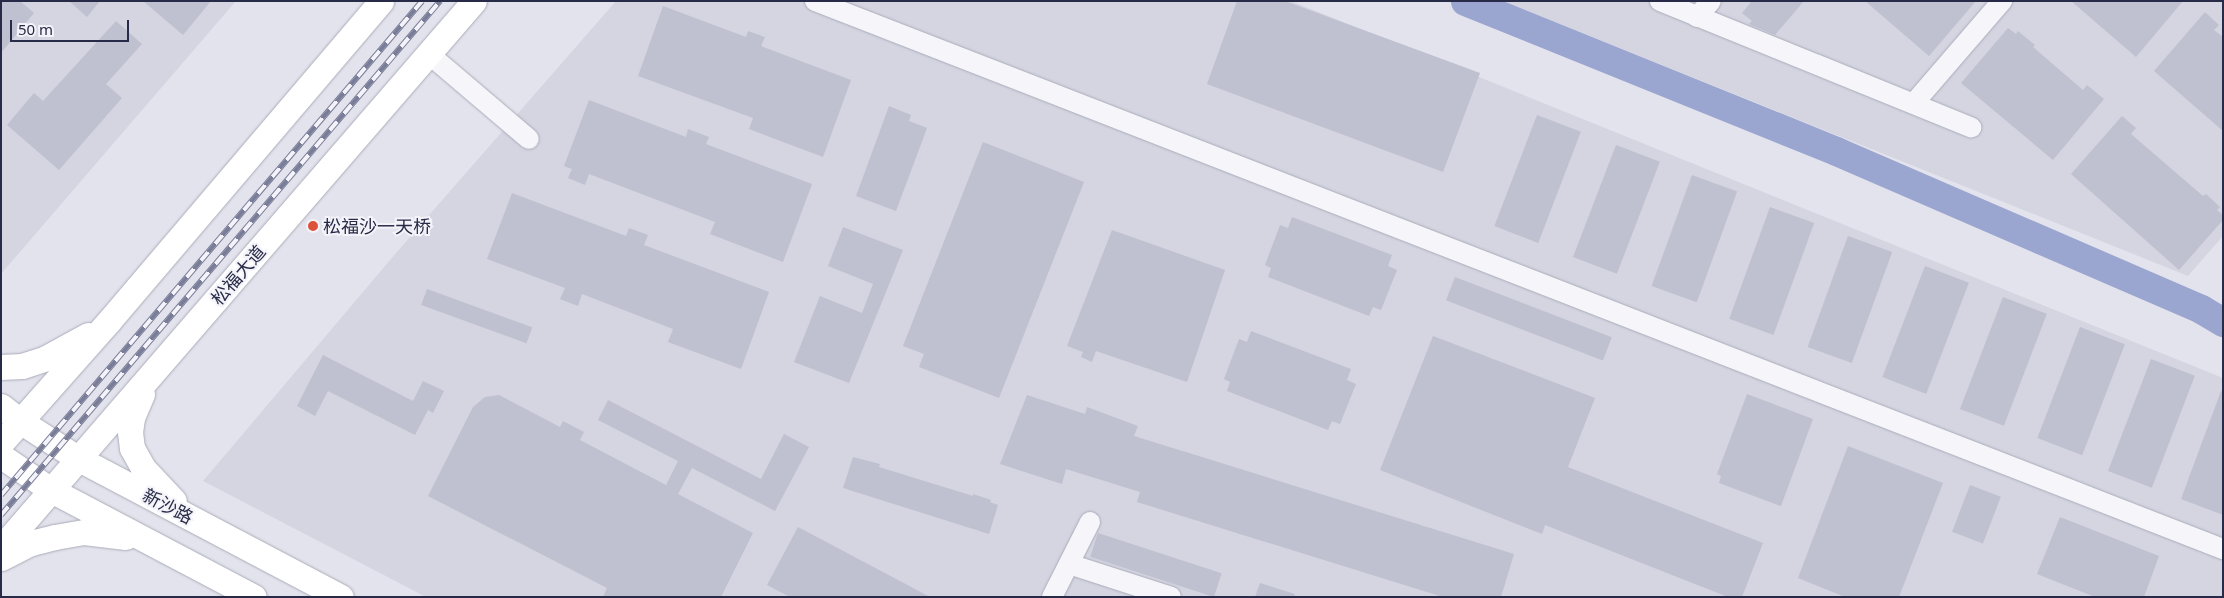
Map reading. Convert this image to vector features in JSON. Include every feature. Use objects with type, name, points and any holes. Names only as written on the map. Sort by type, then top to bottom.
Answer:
[{"type":"main road","points":[[1,443],[109,321],[380,1]]},
{"type":"main road","name":"松福大道","points":[[1,548],[474,1]]},
{"type":"main road","points":[[1,367],[22,366],[46,358],[109,321]]},
{"type":"main road","points":[[154,372],[132,418],[130,432],[132,448],[143,468],[156,484],[201,523]]},
{"type":"main road","name":"新沙路","points":[[1,406],[20,421],[78,459],[341,597]]},
{"type":"main road","points":[[1,456],[52,490],[254,597]]},
{"type":"main road","points":[[1,558],[31,544],[84,532],[116,534],[149,543]]},
{"type":"street","points":[[815,1],[2223,549]]},
{"type":"street","points":[[1660,1],[1971,127]]},
{"type":"street","points":[[1697,17],[1711,1]]},
{"type":"street","points":[[1914,103],[2002,1]]},
{"type":"street","points":[[428,54],[529,139]]},
{"type":"street","points":[[1052,597],[1090,522]]},
{"type":"street","points":[[1069,564],[1171,597]]},
{"type":"shaded area","points":[[1,1],[236,1],[1,274]]},
{"type":"shaded area","points":[[616,1],[1291,1],[2223,378],[2223,597],[426,597],[203,481],[396,253]]},
{"type":"shaded area","points":[[1503,1],[2223,1],[2223,236],[2188,276]]},
{"type":"building","points":[[1,1],[20,1],[34,13],[1,53]]},
{"type":"building","points":[[69,1],[100,1],[87,17]]},
{"type":"building","points":[[143,1],[211,1],[183,35]]},
{"type":"building","points":[[1237,1],[1285,1],[1480,73],[1443,172],[1207,84]]},
{"type":"building","points":[[1752,1],[1804,1],[1775,35],[1749,24],[1752,21],[1742,13]]},
{"type":"building","points":[[1865,1],[1976,1],[1929,56]]},
{"type":"building","points":[[2071,1],[2183,1],[2136,57]]},
{"type":"building","points":[[663,6],[746,37],[748,31],[765,37],[761,46],[851,80],[823,157],[749,129],[753,118],[638,76]]},
{"type":"building","points":[[2205,12],[2219,25],[2214,30],[2223,37],[2223,131],[2154,71]]},
{"type":"building","points":[[116,21],[142,44],[106,84],[122,98],[59,170],[7,125],[34,93],[43,101]]},
{"type":"building","points":[[2008,28],[2016,34],[2018,31],[2035,45],[2033,47],[2083,90],[2087,85],[2104,99],[2053,160],[1961,83]]},
{"type":"building","points":[[589,100],[686,137],[688,129],[709,137],[706,144],[812,184],[783,262],[710,234],[715,222],[589,174],[585,185],[568,178],[572,169],[564,166]]},
{"type":"building","points":[[889,106],[911,115],[909,121],[927,128],[896,211],[856,196]]},
{"type":"building","points":[[1537,115],[1581,132],[1538,243],[1494,226]]},
{"type":"building","points":[[2122,116],[2136,128],[2131,134],[2203,196],[2206,194],[2220,207],[2217,210],[2223,215],[2223,220],[2179,270],[2071,174]]},
{"type":"building","points":[[983,142],[1084,182],[999,398],[919,367],[924,354],[903,346]]},
{"type":"building","points":[[1616,145],[1660,162],[1617,274],[1573,257]]},
{"type":"building","points":[[1692,175],[1737,191],[1697,302],[1652,286]]},
{"type":"building","points":[[512,193],[626,236],[629,228],[648,235],[644,245],[769,292],[741,369],[668,342],[673,329],[582,294],[578,306],[560,299],[565,288],[487,259]]},
{"type":"building","points":[[1770,207],[1814,223],[1773,335],[1729,319]]},
{"type":"building","points":[[1292,217],[1392,255],[1388,266],[1397,270],[1381,310],[1373,307],[1369,316],[1268,277],[1271,268],[1265,265],[1280,225],[1288,228]]},
{"type":"building","points":[[843,227],[903,250],[849,383],[794,362],[820,296],[862,313],[873,284],[828,266]]},
{"type":"building","points":[[1112,230],[1225,270],[1187,382],[1096,351],[1092,362],[1081,357],[1083,352],[1067,346]]},
{"type":"building","points":[[1848,236],[1892,252],[1852,363],[1808,347]]},
{"type":"building","points":[[1925,266],[1969,283],[1926,394],[1882,377]]},
{"type":"building","points":[[1455,277],[1612,337],[1603,361],[1446,300]]},
{"type":"building","points":[[427,289],[532,327],[526,343],[421,305]]},
{"type":"building","points":[[2003,297],[2047,314],[2004,426],[1960,409]]},
{"type":"building","points":[[2080,327],[2125,344],[2082,455],[2037,438]]},
{"type":"building","points":[[1251,331],[1351,369],[1347,380],[1356,384],[1340,424],[1332,421],[1328,430],[1227,391],[1230,382],[1224,379],[1239,339],[1247,342]]},
{"type":"building","points":[[1433,336],[1595,398],[1568,467],[1763,543],[1742,597],[1728,597],[1545,525],[1542,534],[1380,470]]},
{"type":"building","points":[[323,355],[413,401],[423,381],[444,391],[433,413],[428,410],[415,435],[328,391],[315,416],[297,406]]},
{"type":"building","points":[[2151,359],[2195,376],[2152,488],[2108,471]]},
{"type":"building","points":[[2221,391],[2223,392],[2223,515],[2181,499]]},
{"type":"building","points":[[1747,394],[1813,419],[1781,506],[1719,483],[1721,476],[1717,474]]},
{"type":"building","points":[[499,395],[560,427],[563,421],[584,432],[580,440],[666,485],[678,461],[598,420],[608,400],[761,479],[784,434],[809,447],[775,511],[692,468],[678,494],[753,533],[721,597],[603,597],[607,588],[428,496],[473,407],[485,397]]},
{"type":"building","points":[[1027,395],[1085,414],[1087,407],[1138,426],[1134,436],[1514,554],[1501,597],[1443,597],[1137,502],[1140,492],[1066,469],[1062,484],[1000,464]]},
{"type":"building","points":[[1848,446],[1943,483],[1899,597],[1845,597],[1798,578]]},
{"type":"building","points":[[853,457],[880,464],[879,467],[991,500],[990,502],[998,505],[989,534],[843,488]]},
{"type":"building","points":[[1970,485],[2001,497],[1983,544],[1952,532]]},
{"type":"building","points":[[2060,517],[2159,556],[2144,597],[2095,597],[2037,574]]},
{"type":"building","points":[[798,527],[930,597],[790,597],[767,585]]},
{"type":"building","points":[[1098,533],[1222,573],[1214,597],[1090,557]]},
{"type":"building","points":[[1260,583],[1295,594],[1294,597],[1255,597]]},
{"type":"waterway","points":[[1465,1],[1836,151],[2201,309],[2223,322]]},
{"type":"railway","points":[[1,495],[422,1]]},
{"type":"railway","points":[[1,515],[440,1]]},
{"type":"place","name":"松福沙一天桥","points":[[313,226]]}]
